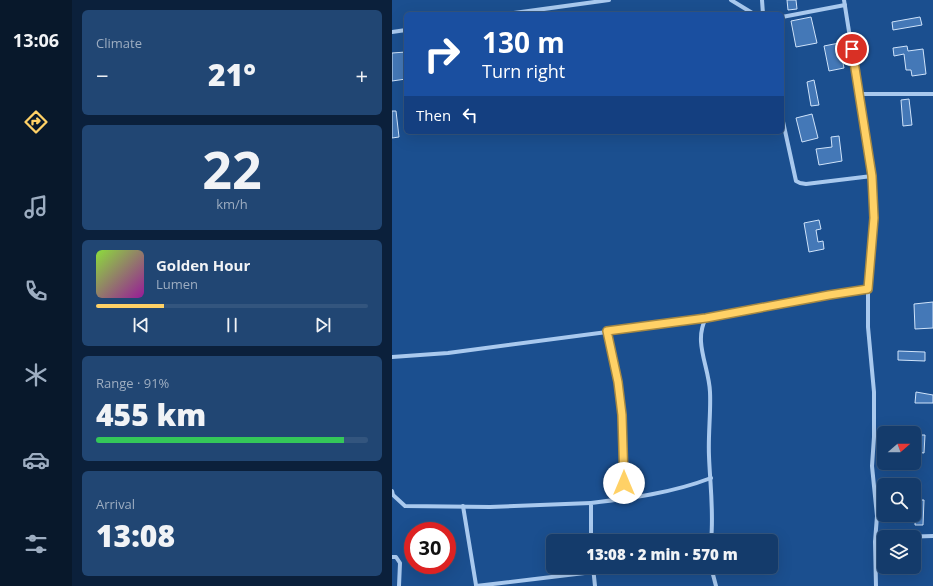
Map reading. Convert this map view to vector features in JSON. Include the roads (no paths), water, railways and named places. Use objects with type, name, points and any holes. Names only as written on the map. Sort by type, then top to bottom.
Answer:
[{"type":"street","points":[[521,12],[609,0]]},
{"type":"street","points":[[731,0],[751,12]]},
{"type":"street","points":[[762,0],[764,12]]},
{"type":"street","points":[[844,0],[872,176],[874,218],[868,289],[868,327],[872,356],[874,437],[872,466],[877,516],[875,542],[876,586]]},
{"type":"street","points":[[784,18],[845,5]]},
{"type":"street","points":[[392,32],[404,30]]},
{"type":"street","points":[[860,94],[933,94]]},
{"type":"street","points":[[784,126],[796,181],[806,184],[872,176]]},
{"type":"street","points":[[392,357],[448,353],[706,318],[868,289]]},
{"type":"street","points":[[706,318],[700,330],[700,340],[709,375],[710,391],[709,438],[713,519],[712,534]]},
{"type":"street","points":[[607,331],[618,382],[622,415],[624,499]]},
{"type":"street","points":[[392,491],[405,506],[591,503],[668,492],[710,478]]},
{"type":"street","points":[[591,503],[591,534]]},
{"type":"street","points":[[463,506],[476,586],[559,574]]},
{"type":"street","points":[[921,536],[933,536]]},
{"type":"street","points":[[392,557],[396,557],[400,563],[399,586]]},
{"type":"street","points":[[593,574],[594,586]]},
{"type":"street","points":[[713,574],[716,586]]}]
